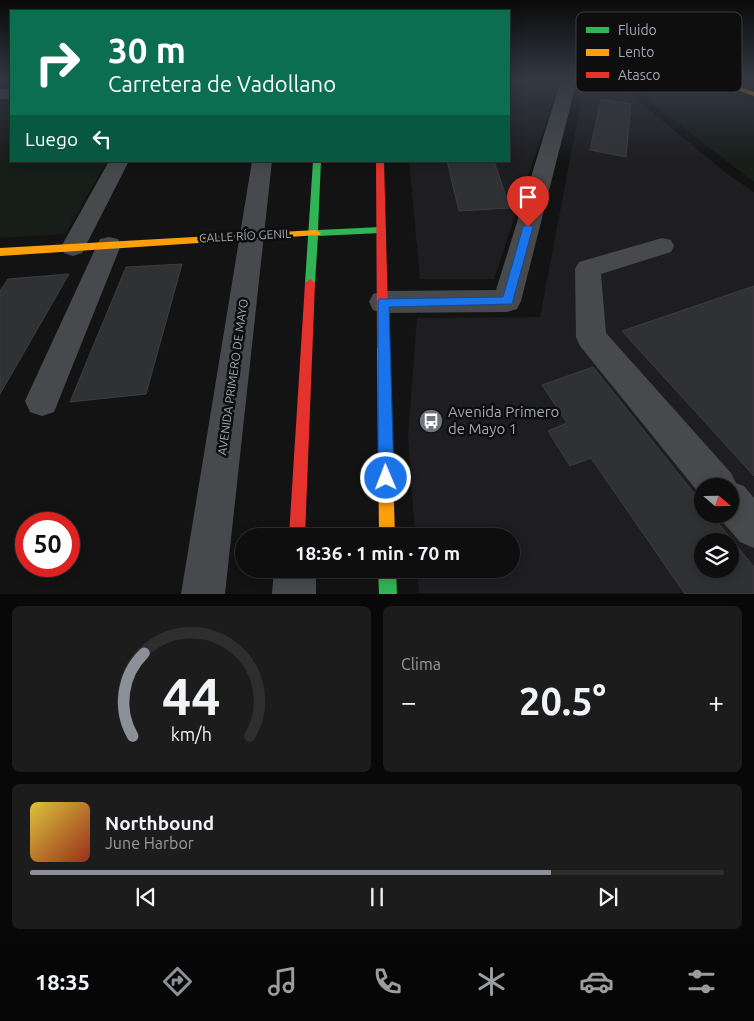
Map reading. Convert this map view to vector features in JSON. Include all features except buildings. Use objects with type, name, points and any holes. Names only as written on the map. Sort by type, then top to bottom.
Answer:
[{"type":"street","points":[[384,302],[508,301],[561,108]]},
{"type":"street","points":[[73,247],[118,162]]},
{"type":"street","name":"AVENIDA PRIMERO DE MAYO","points":[[203,594],[262,162]]},
{"type":"street","points":[[297,528],[318,162]]},
{"type":"street","points":[[380,162],[387,528]]},
{"type":"street","name":"CALLE RÍO GENIL","points":[[0,252],[252,235],[382,230]]},
{"type":"street","points":[[42,401],[109,245]]},
{"type":"street","points":[[662,246],[588,269],[591,337],[711,478]]},
{"type":"street","points":[[739,510],[754,528]]},
{"type":"street","points":[[294,594],[295,578]]},
{"type":"street","points":[[387,578],[388,594]]},
{"type":"shaded area","points":[[0,108],[10,108],[10,162],[106,162],[65,234],[0,238]]},
{"type":"shaded area","points":[[510,108],[551,108],[494,279],[420,279],[409,162],[510,162]]},
{"type":"shaded area","points":[[580,108],[647,108],[730,176],[754,192],[754,593],[419,593],[418,578],[520,578],[520,528],[414,528],[408,437],[417,318],[540,317]]},
{"type":"shaded area","points":[[658,108],[754,108],[754,182]]},
{"type":"traffic: fast","points":[[310,283],[317,162]]},
{"type":"traffic: fast","points":[[316,233],[381,230]]},
{"type":"traffic: fast","points":[[387,578],[388,594]]},
{"type":"traffic: slow","points":[[0,252],[316,233]]},
{"type":"traffic: slow","points":[[383,347],[387,528]]},
{"type":"traffic: jam","points":[[380,162],[383,347]]},
{"type":"traffic: jam","points":[[297,528],[310,283]]},
{"type":"place","name":"Avenida Primero de Mayo 1","points":[[431,421]]},
{"type":"route","points":[[386,478],[384,302],[508,301],[528,227]]}]
